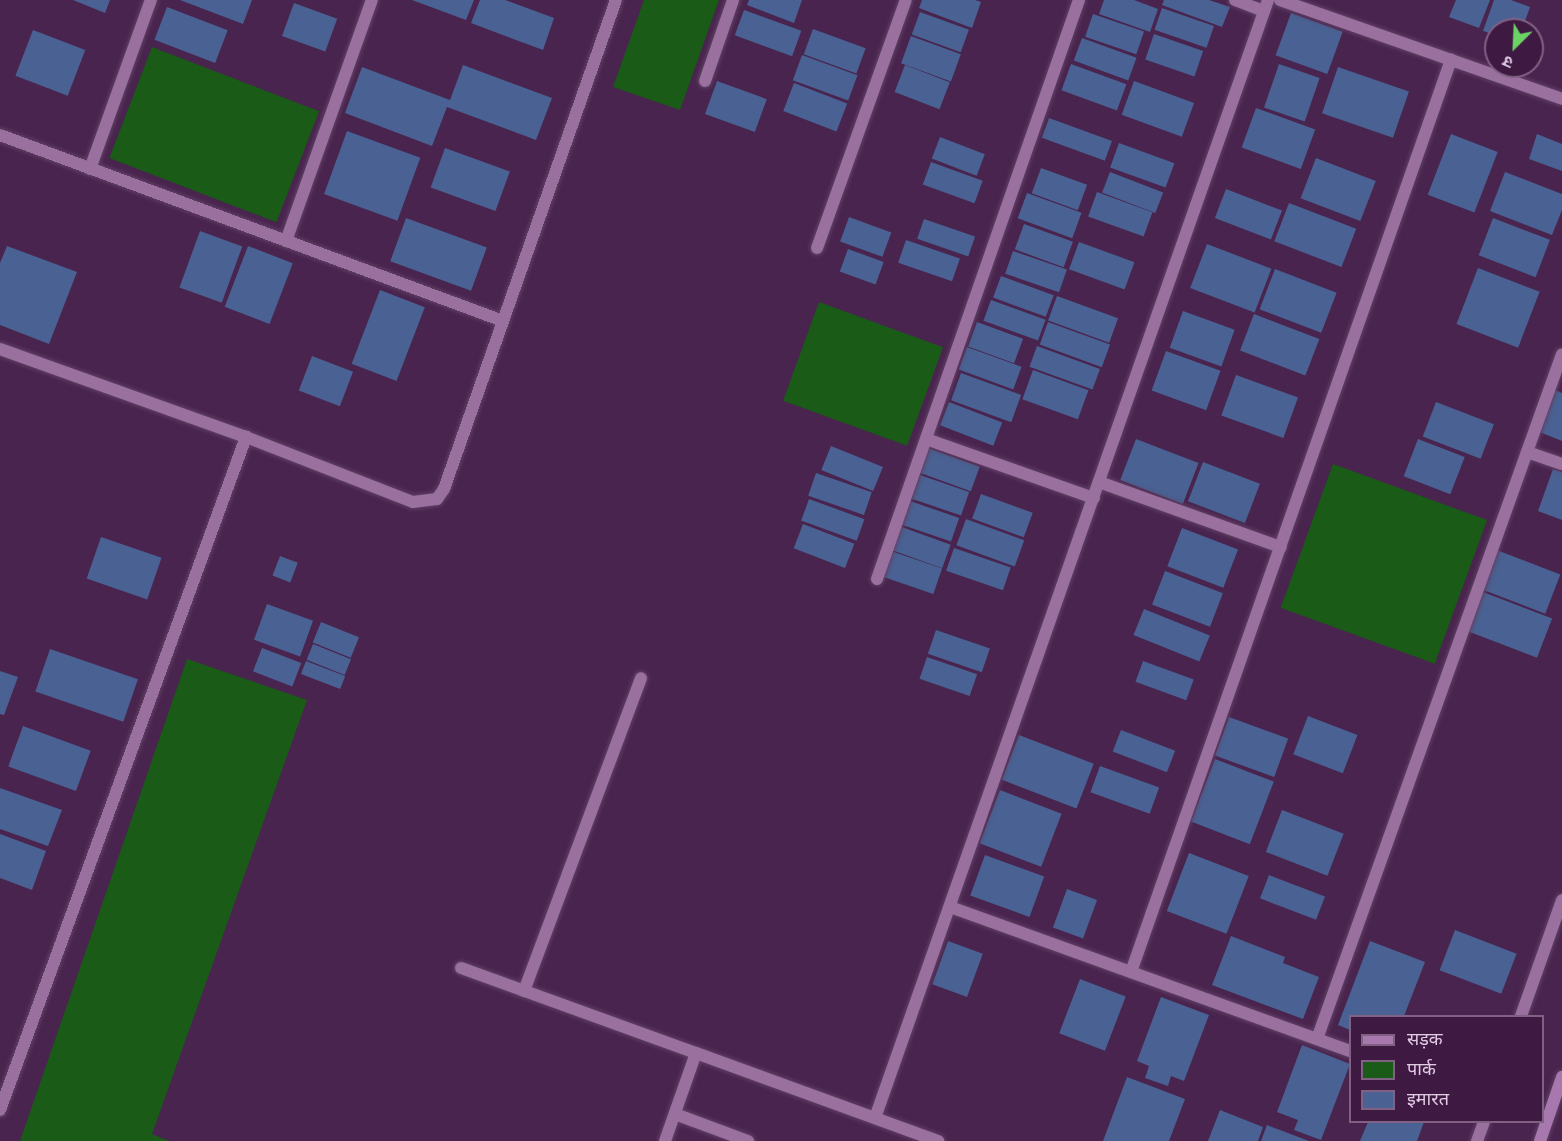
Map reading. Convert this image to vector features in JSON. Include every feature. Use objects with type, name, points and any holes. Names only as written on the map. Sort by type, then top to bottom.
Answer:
[{"type":"street","points":[[90,169],[151,0]]},
{"type":"street","points":[[286,241],[372,0]]},
{"type":"street","points":[[0,349],[246,437],[413,502],[437,499],[444,489],[616,0]]},
{"type":"street","points":[[705,81],[733,0]]},
{"type":"street","points":[[817,248],[906,0]]},
{"type":"street","points":[[877,579],[1079,0]]},
{"type":"street","points":[[876,1118],[1266,5],[1235,0]]},
{"type":"street","points":[[1280,0],[1562,99]]},
{"type":"street","points":[[1131,972],[1451,60]]},
{"type":"street","points":[[0,135],[503,321]]},
{"type":"street","points":[[1317,1039],[1562,354]]},
{"type":"street","points":[[0,1110],[246,437]]},
{"type":"street","points":[[926,439],[1094,498]]},
{"type":"street","points":[[1527,452],[1562,464]]},
{"type":"street","points":[[1099,482],[1281,547]]},
{"type":"street","points":[[524,991],[641,678]]},
{"type":"street","points":[[1522,1015],[1562,900]]},
{"type":"street","points":[[950,907],[1349,1051]]},
{"type":"street","points":[[461,968],[938,1141]]},
{"type":"street","points":[[665,1141],[696,1053]]},
{"type":"street","points":[[1545,1116],[1562,1077]]},
{"type":"street","points":[[675,1113],[748,1141]]},
{"type":"street","points":[[1477,1141],[1484,1123]]},
{"type":"street","points":[[1540,1141],[1544,1123]]},
{"type":"green space","points":[[644,0],[719,0],[680,110],[613,87]]},
{"type":"green space","points":[[152,47],[319,111],[276,222],[109,158]]},
{"type":"green space","points":[[819,302],[943,347],[907,446],[783,401]]},
{"type":"green space","points":[[1333,464],[1487,520],[1435,664],[1281,608]]},
{"type":"green space","points":[[187,659],[307,700],[152,1134],[169,1141],[20,1141]]},
{"type":"building","points":[[73,0],[110,0],[105,13]]},
{"type":"building","points":[[180,0],[252,0],[243,24]]},
{"type":"building","points":[[412,0],[474,0],[466,20]]},
{"type":"building","points":[[480,0],[505,0],[554,18],[543,50],[471,23]]},
{"type":"building","points":[[749,0],[802,0],[794,23],[747,5]]},
{"type":"building","points":[[922,0],[981,2],[972,28],[919,8]]},
{"type":"building","points":[[1104,0],[1134,0],[1158,9],[1150,32],[1099,14]]},
{"type":"building","points":[[1164,0],[1209,0],[1230,7],[1222,27],[1162,5]]},
{"type":"building","points":[[1456,0],[1490,0],[1479,28],[1449,17]]},
{"type":"building","points":[[1494,0],[1511,0],[1530,7],[1526,18],[1488,18]]},
{"type":"building","points":[[294,3],[337,19],[325,52],[282,36]]},
{"type":"building","points":[[167,7],[228,30],[215,63],[154,40]]},
{"type":"building","points":[[1162,8],[1214,26],[1207,48],[1155,30]]},
{"type":"building","points":[[744,10],[801,31],[792,56],[735,35]]},
{"type":"building","points":[[920,12],[969,30],[961,52],[912,35]]},
{"type":"building","points":[[1291,13],[1343,32],[1327,74],[1276,55]]},
{"type":"building","points":[[1093,14],[1144,32],[1136,54],[1085,37]]},
{"type":"building","points":[[813,29],[866,48],[856,74],[804,54]]},
{"type":"building","points":[[33,30],[85,50],[68,96],[15,76]]},
{"type":"building","points":[[1154,34],[1203,51],[1194,76],[1145,60]]},
{"type":"building","points":[[911,36],[961,54],[951,81],[901,63]]},
{"type":"building","points":[[1082,38],[1137,58],[1128,80],[1074,61]]},
{"type":"building","points":[[802,55],[857,75],[848,101],[793,80]]},
{"type":"building","points":[[1071,64],[1126,84],[1117,110],[1061,90]]},
{"type":"building","points":[[1279,64],[1320,78],[1305,121],[1264,107]]},
{"type":"building","points":[[463,65],[552,98],[536,140],[447,107],[432,146],[345,113],[362,67],[450,100]]},
{"type":"building","points":[[905,65],[950,82],[939,109],[895,92]]},
{"type":"building","points":[[1338,67],[1409,91],[1393,138],[1322,113]]},
{"type":"building","points":[[717,81],[767,99],[755,132],[705,114]]},
{"type":"building","points":[[1134,81],[1194,103],[1182,137],[1122,115]]},
{"type":"building","points":[[794,83],[847,103],[836,131],[783,111]]},
{"type":"building","points":[[1256,108],[1315,130],[1301,169],[1242,147]]},
{"type":"building","points":[[1049,118],[1112,141],[1105,161],[1042,138]]},
{"type":"building","points":[[347,131],[420,158],[397,221],[324,194]]},
{"type":"building","points":[[1451,134],[1498,152],[1474,213],[1428,195]]},
{"type":"building","points":[[1537,134],[1562,144],[1562,171],[1529,159]]},
{"type":"building","points":[[940,137],[985,154],[977,176],[932,158]]},
{"type":"building","points":[[1119,143],[1174,163],[1166,188],[1110,167]]},
{"type":"building","points":[[445,148],[510,172],[495,211],[431,187]]},
{"type":"building","points":[[1316,158],[1376,181],[1360,221],[1301,198]]},
{"type":"building","points":[[931,162],[983,181],[974,203],[923,185]]},
{"type":"building","points":[[1041,168],[1087,185],[1078,210],[1032,193]]},
{"type":"building","points":[[1110,172],[1163,192],[1155,213],[1102,193]]},
{"type":"building","points":[[1505,172],[1562,194],[1562,210],[1552,235],[1490,211]]},
{"type":"building","points":[[1226,189],[1282,211],[1271,239],[1215,218]]},
{"type":"building","points":[[1097,192],[1152,212],[1144,237],[1088,216]]},
{"type":"building","points":[[1027,193],[1082,213],[1072,238],[1018,218]]},
{"type":"building","points":[[1289,203],[1356,229],[1342,267],[1274,241]]},
{"type":"building","points":[[849,217],[891,232],[882,257],[840,241]]},
{"type":"building","points":[[406,218],[487,247],[471,291],[390,261]]},
{"type":"building","points":[[1493,218],[1550,240],[1536,277],[1479,255]]},
{"type":"building","points":[[924,219],[975,237],[968,256],[917,239]]},
{"type":"building","points":[[1024,224],[1073,242],[1064,267],[1015,249]]},
{"type":"building","points":[[200,231],[242,246],[222,303],[179,287]]},
{"type":"building","points":[[906,240],[960,259],[952,281],[898,263]]},
{"type":"building","points":[[1079,242],[1134,262],[1125,289],[1069,269]]},
{"type":"building","points":[[1207,244],[1271,269],[1255,313],[1190,288]]},
{"type":"building","points":[[7,246],[77,272],[49,344],[0,325],[0,263]]},
{"type":"building","points":[[248,246],[293,263],[270,324],[225,307]]},
{"type":"building","points":[[848,249],[884,262],[875,285],[840,272]]},
{"type":"building","points":[[1013,251],[1067,270],[1059,292],[1005,274]]},
{"type":"building","points":[[1478,268],[1540,292],[1518,348],[1456,324]]},
{"type":"building","points":[[1275,269],[1337,293],[1321,333],[1260,309]]},
{"type":"building","points":[[1001,276],[1054,295],[1046,317],[993,298]]},
{"type":"building","points":[[380,290],[425,307],[397,381],[352,364]]},
{"type":"building","points":[[1057,296],[1118,318],[1109,343],[1048,320]]},
{"type":"building","points":[[991,300],[1046,320],[1038,341],[983,321]]},
{"type":"building","points":[[1183,311],[1235,330],[1221,366],[1170,348]]},
{"type":"building","points":[[1254,314],[1319,339],[1305,375],[1240,350]]},
{"type":"building","points":[[977,322],[1023,339],[1014,363],[968,346]]},
{"type":"building","points":[[1048,322],[1110,345],[1102,367],[1040,345]]},
{"type":"building","points":[[1037,346],[1100,369],[1092,390],[1029,367]]},
{"type":"building","points":[[967,347],[1022,367],[1013,389],[959,370]]},
{"type":"building","points":[[1166,351],[1221,371],[1206,410],[1152,390]]},
{"type":"building","points":[[312,356],[353,372],[340,406],[299,391]]},
{"type":"building","points":[[1033,370],[1088,390],[1078,419],[1022,399]]},
{"type":"building","points":[[961,373],[1021,395],[1011,422],[951,400]]},
{"type":"building","points":[[1236,375],[1298,398],[1283,438],[1221,415]]},
{"type":"building","points":[[1552,389],[1562,393],[1562,441],[1537,431]]},
{"type":"building","points":[[949,402],[1002,422],[993,446],[940,425]]},
{"type":"building","points":[[1436,402],[1494,424],[1481,459],[1423,437]]},
{"type":"building","points":[[1136,439],[1199,463],[1183,504],[1120,480]]},
{"type":"building","points":[[1418,439],[1465,457],[1450,494],[1404,476]]},
{"type":"building","points":[[831,446],[883,467],[873,491],[821,470]]},
{"type":"building","points":[[928,448],[980,467],[971,491],[919,472]]},
{"type":"building","points":[[1203,462],[1260,484],[1245,523],[1188,501]]},
{"type":"building","points":[[1553,469],[1562,472],[1562,520],[1538,511]]},
{"type":"building","points":[[816,473],[872,492],[864,515],[808,496]]},
{"type":"building","points":[[920,475],[969,492],[961,516],[912,499]]},
{"type":"building","points":[[981,494],[1033,513],[1024,537],[972,518]]},
{"type":"building","points":[[809,499],[864,519],[857,541],[801,521]]},
{"type":"building","points":[[910,501],[959,518],[951,542],[902,525]]},
{"type":"building","points":[[966,519],[1024,540],[1015,567],[956,545]]},
{"type":"building","points":[[803,524],[854,544],[845,568],[794,548]]},
{"type":"building","points":[[899,526],[951,545],[942,568],[890,549]]},
{"type":"building","points":[[1182,528],[1238,550],[1223,588],[1167,566]]},
{"type":"building","points":[[101,537],[162,558],[147,599],[87,579]]},
{"type":"building","points":[[954,548],[1011,568],[1003,590],[946,571]]},
{"type":"building","points":[[1494,549],[1560,574],[1545,614],[1479,588]]},
{"type":"building","points":[[891,551],[942,569],[933,594],[882,577]]},
{"type":"building","points":[[280,556],[298,563],[290,582],[272,576]]},
{"type":"building","points":[[1165,571],[1223,593],[1210,627],[1152,605]]},
{"type":"building","points":[[1483,592],[1552,619],[1537,658],[1468,631]]},
{"type":"building","points":[[267,604],[313,621],[300,656],[254,640]]},
{"type":"building","points":[[1144,609],[1210,636],[1199,662],[1134,635]]},
{"type":"building","points":[[321,622],[359,637],[351,658],[313,642]]},
{"type":"building","points":[[936,630],[990,649],[982,672],[928,654]]},
{"type":"building","points":[[313,644],[351,659],[345,675],[307,660]]},
{"type":"building","points":[[262,648],[301,663],[292,686],[253,671]]},
{"type":"building","points":[[50,649],[138,679],[123,722],[35,692]]},
{"type":"building","points":[[927,657],[977,674],[970,696],[920,679]]},
{"type":"building","points":[[306,661],[345,676],[340,689],[301,674]]},
{"type":"building","points":[[1143,661],[1194,679],[1186,700],[1135,682]]},
{"type":"building","points":[[0,671],[18,677],[4,715],[0,714]]},
{"type":"building","points":[[1308,716],[1357,735],[1343,773],[1293,754]]},
{"type":"building","points":[[1229,717],[1288,739],[1274,777],[1215,756]]},
{"type":"building","points":[[23,726],[91,751],[76,791],[8,766]]},
{"type":"building","points":[[1121,730],[1175,751],[1167,772],[1113,751]]},
{"type":"building","points":[[1019,735],[1094,764],[1076,808],[1002,780]]},
{"type":"building","points":[[1215,759],[1274,782],[1250,844],[1191,822]]},
{"type":"building","points":[[1100,766],[1159,788],[1150,814],[1090,792]]},
{"type":"building","points":[[0,788],[62,810],[48,846],[0,829]]},
{"type":"building","points":[[1000,790],[1062,814],[1041,867],[980,843]]},
{"type":"building","points":[[1282,810],[1344,834],[1327,876],[1266,852]]},
{"type":"building","points":[[0,834],[46,851],[32,890],[0,878]]},
{"type":"building","points":[[1189,853],[1249,876],[1227,934],[1167,911]]},
{"type":"building","points":[[985,855],[1044,877],[1029,917],[970,895]]},
{"type":"building","points":[[1269,875],[1325,897],[1316,920],[1260,898]]},
{"type":"building","points":[[1067,889],[1097,900],[1083,938],[1053,928]]},
{"type":"building","points":[[1455,930],[1517,954],[1501,994],[1440,970]]},
{"type":"building","points":[[1231,936],[1285,957],[1283,963],[1319,977],[1303,1019],[1212,985]]},
{"type":"building","points":[[948,941],[983,954],[967,997],[932,984]]},
{"type":"building","points":[[1370,941],[1425,962],[1404,1015],[1349,1015],[1349,1030],[1338,1025]]},
{"type":"building","points":[[1080,979],[1126,997],[1105,1051],[1059,1033]]},
{"type":"building","points":[[1161,997],[1209,1015],[1184,1081],[1171,1076],[1168,1086],[1145,1078],[1149,1066],[1137,1061]]},
{"type":"building","points":[[1302,1045],[1349,1064],[1321,1140],[1294,1130],[1298,1120],[1277,1112]]},
{"type":"building","points":[[1127,1077],[1185,1099],[1169,1141],[1103,1141]]},
{"type":"building","points":[[1220,1110],[1263,1127],[1258,1141],[1208,1141]]},
{"type":"building","points":[[1368,1123],[1424,1123],[1417,1141],[1360,1141]]},
{"type":"building","points":[[1267,1125],[1309,1141],[1261,1141]]}]
